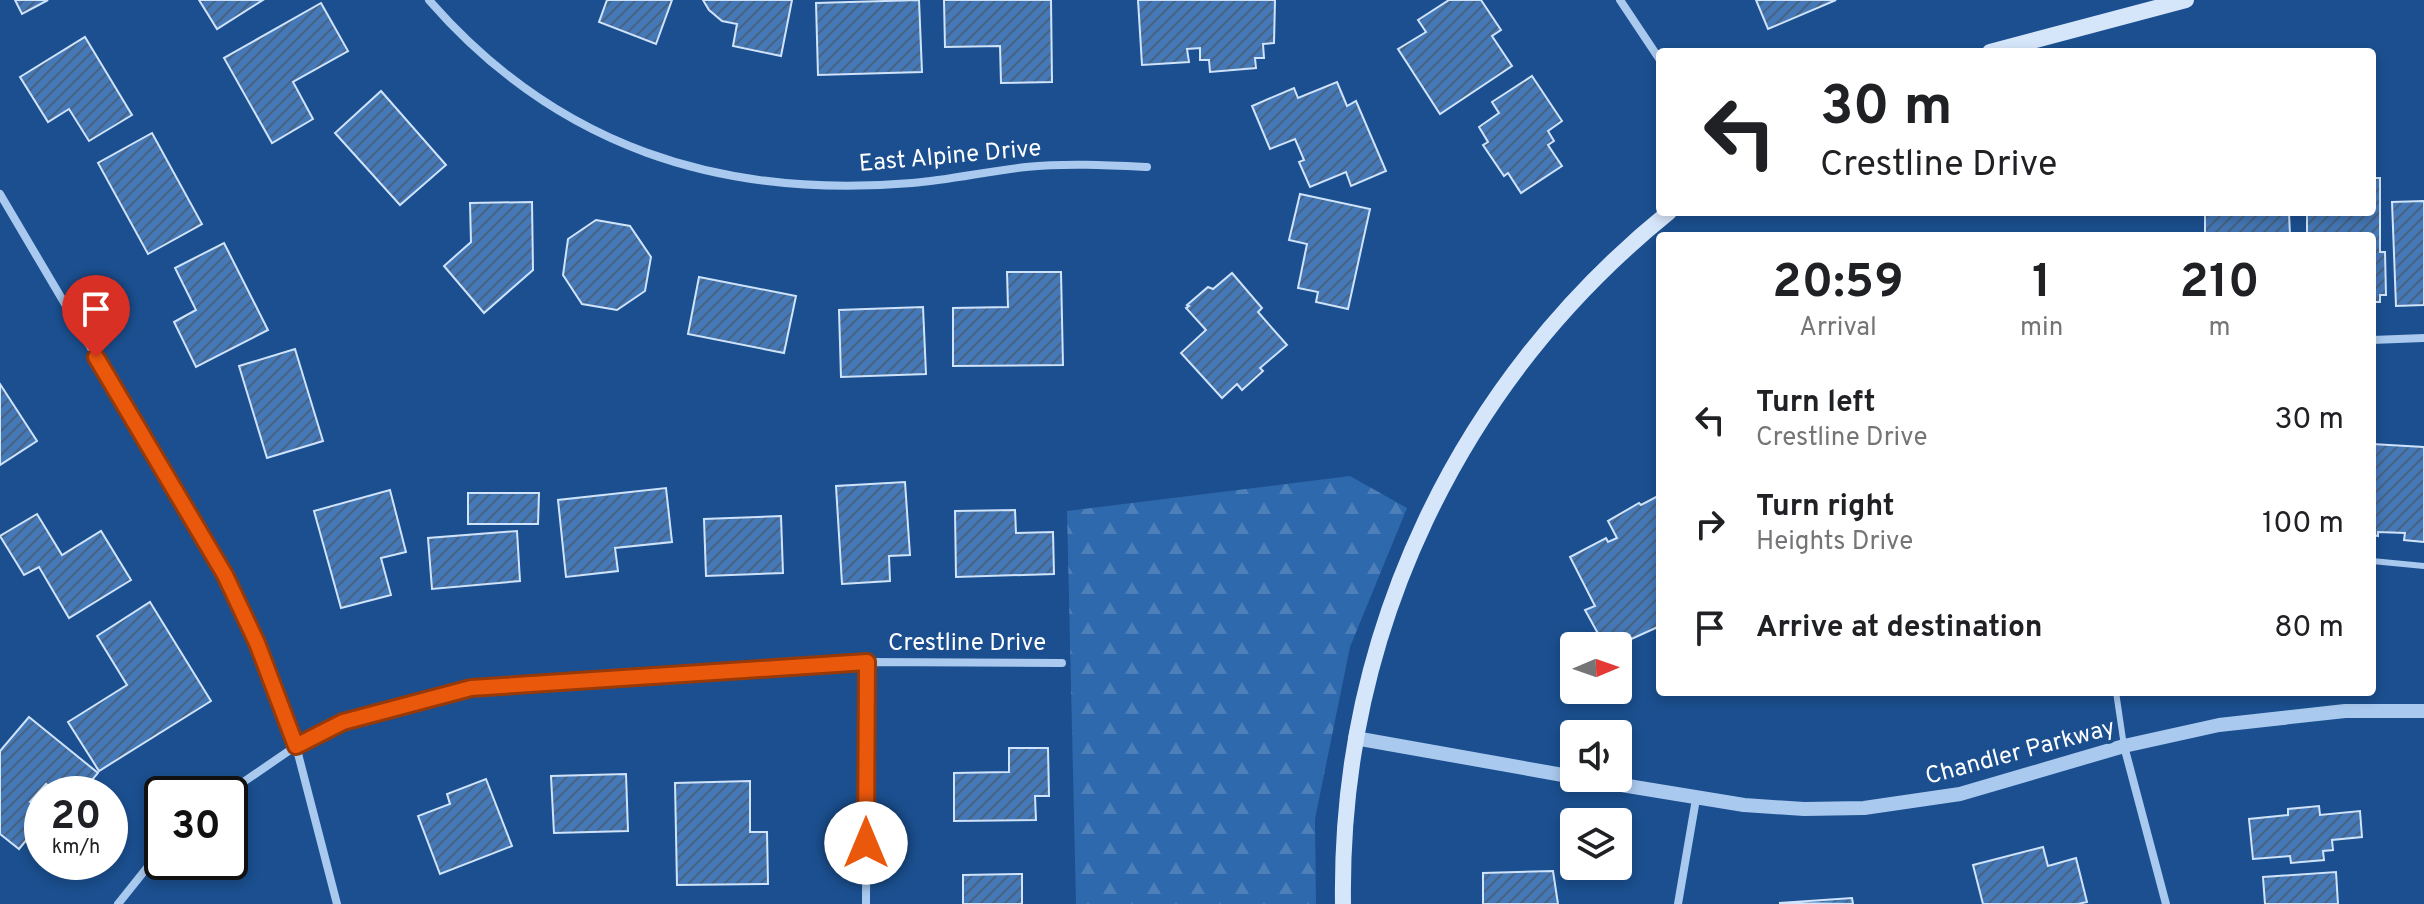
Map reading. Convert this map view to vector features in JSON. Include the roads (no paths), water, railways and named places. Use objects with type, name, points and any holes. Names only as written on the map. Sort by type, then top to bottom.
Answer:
[{"type":"main road","points":[[2005,48],[2186,0]]},
{"type":"main road","points":[[1343,904],[1342,854],[1355,738],[1369,675],[1396,588],[1432,505],[1476,426],[1528,353],[1599,274],[1664,216]]},
{"type":"street","name":"East Alpine Drive","points":[[429,0],[478,52],[531,94],[586,128],[659,158],[708,171],[787,183],[827,185],[912,183],[1070,164],[1147,167]]},
{"type":"street","points":[[1620,0],[1656,54]]},
{"type":"street","points":[[0,194],[225,575],[257,643],[296,746],[337,904]]},
{"type":"street","points":[[2376,340],[2424,338]]},
{"type":"street","points":[[866,904],[867,662]]},
{"type":"street","name":"Crestline Drive","points":[[248,779],[296,746],[343,722],[471,688],[867,662],[1062,663]]},
{"type":"street","name":"Chandler Parkway","points":[[1632,788],[1696,799],[1804,809],[1864,808],[1960,794],[2124,746],[2219,725],[2345,711],[2424,711]]},
{"type":"street","name":"Chandler Parkway","points":[[1355,738],[1560,775]]},
{"type":"street","points":[[2124,746],[2166,904]]},
{"type":"street","points":[[1678,904],[1696,799]]},
{"type":"street","points":[[118,904],[144,872]]},
{"type":"lane","points":[[2376,561],[2424,566]]},
{"type":"lane","points":[[2117,696],[2124,746]]}]
